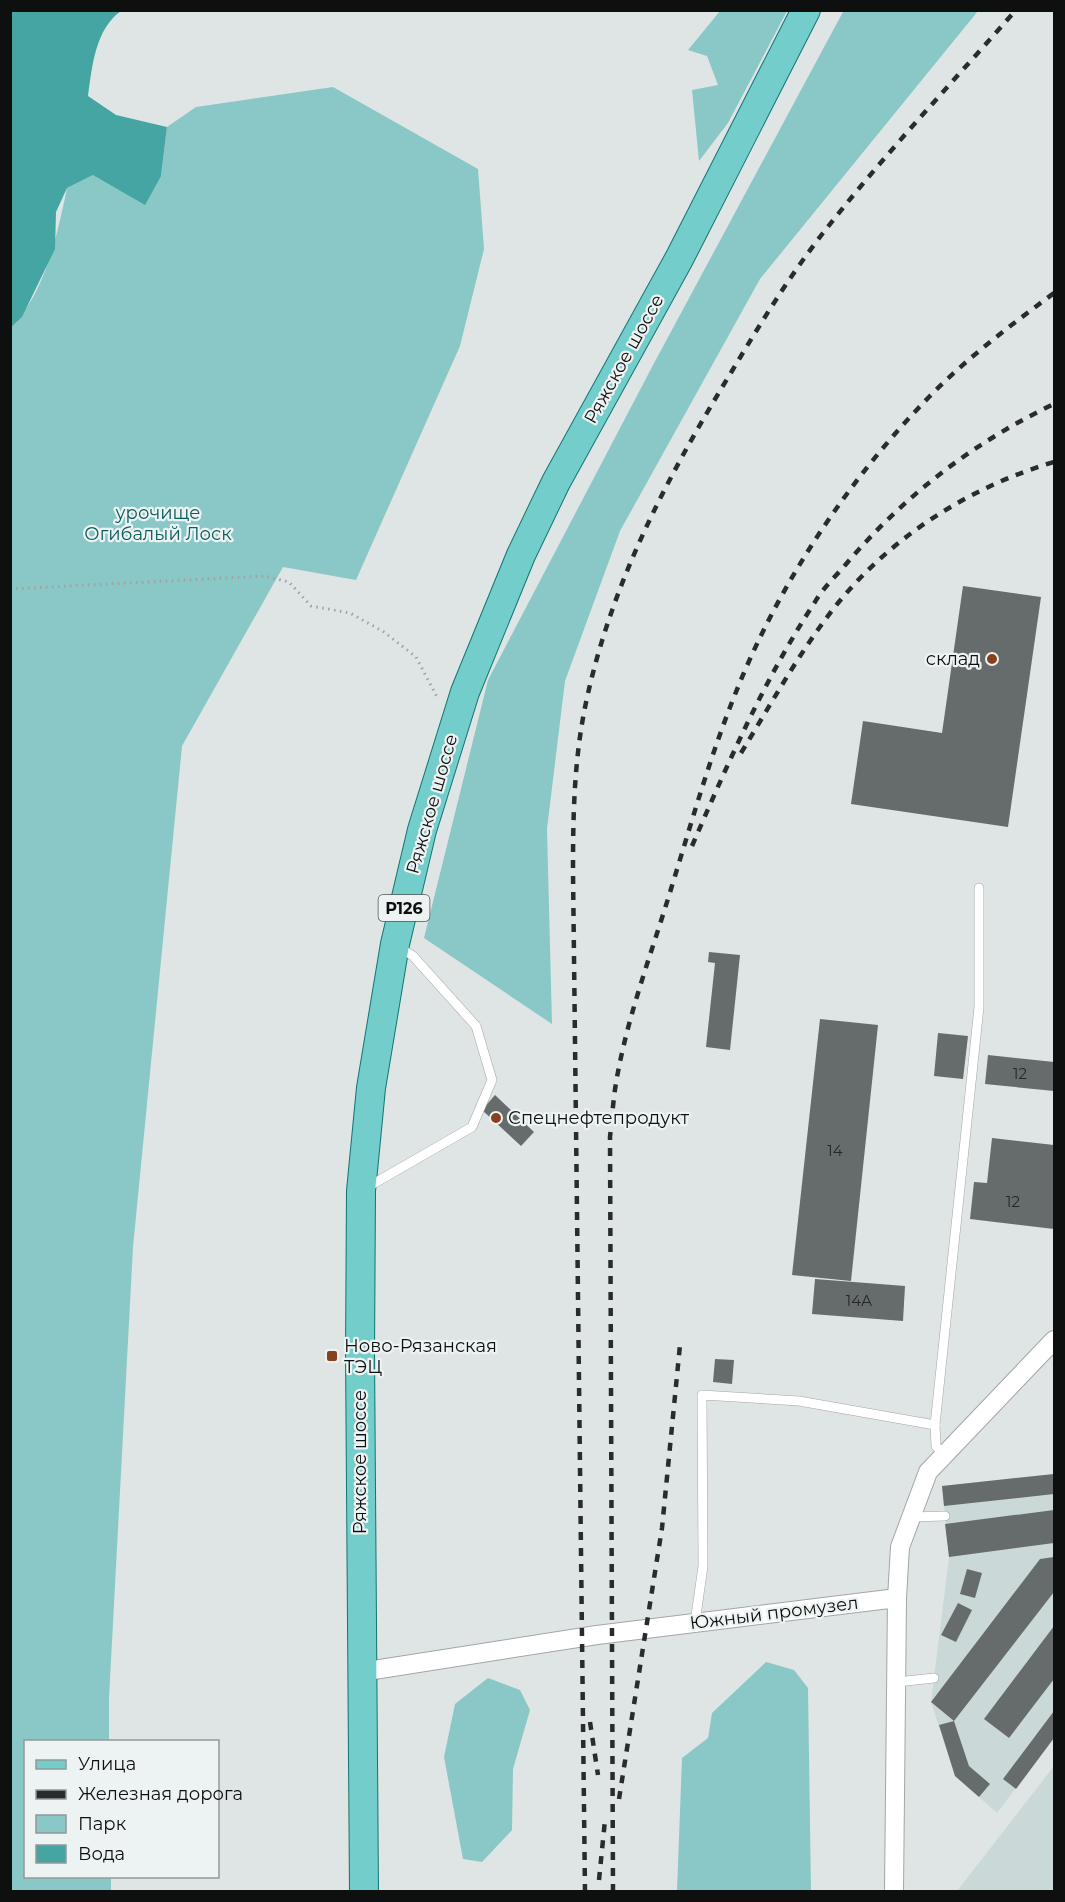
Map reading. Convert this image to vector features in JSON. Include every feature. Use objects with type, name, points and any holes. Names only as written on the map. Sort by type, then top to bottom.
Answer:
[{"type":"main road","name":"Ряжское шоссе","points":[[364,1892],[361,1671],[361,1191],[371,1088],[395,944],[422,830],[453,727],[521,555],[556,482],[679,259],[806,10]]},
{"type":"street","points":[[894,1892],[897,1598],[900,1547],[928,1472],[1054,1340]]},
{"type":"street","name":"Южный промузел","points":[[361,1671],[597,1635],[897,1598]]},
{"type":"lane","points":[[944,1456],[936,1446],[935,1425],[979,1007],[979,888]]},
{"type":"lane","points":[[361,1191],[472,1127],[492,1080],[476,1026],[413,956],[395,944]]},
{"type":"lane","points":[[695,1623],[703,1566],[702,1395],[799,1401],[935,1425]]},
{"type":"lane","points":[[911,1516],[945,1516]]},
{"type":"lane","points":[[897,1682],[934,1678]]},
{"type":"path","points":[[10,589],[266,576],[289,582],[311,606],[350,613],[384,632],[416,657],[453,727]]},
{"type":"shaded area","points":[[1054,1474],[1054,1738],[997,1813],[955,1776],[931,1702],[949,1557],[942,1486]]},
{"type":"shaded area","points":[[1054,1766],[1054,1891],[957,1891]]},
{"type":"green space","points":[[844,10],[978,11],[760,279],[620,531],[565,681],[547,829],[552,1024],[424,938],[488,680],[652,367]]},
{"type":"green space","points":[[720,11],[787,11],[728,123],[699,161],[692,90],[718,85],[707,56],[688,50]]},
{"type":"green space","name":"урочище Огибалый Лоск","points":[[333,87],[478,169],[484,249],[460,346],[356,580],[283,567],[182,746],[133,1247],[109,1698],[109,1740],[24,1740],[24,1878],[111,1878],[111,1891],[11,1891],[10,327],[22,314],[41,281],[54,243],[67,188],[93,175],[161,176],[167,127],[196,107]]},
{"type":"green space","points":[[766,1662],[794,1670],[808,1688],[811,1891],[677,1891],[682,1758],[708,1738],[712,1713]]},
{"type":"green space","points":[[488,1678],[520,1690],[530,1710],[513,1769],[512,1830],[482,1862],[463,1859],[444,1757],[455,1704]]},
{"type":"water","points":[[11,10],[121,11],[105,28],[100,38],[93,62],[88,96],[116,115],[167,127],[161,176],[145,205],[93,175],[67,188],[56,212],[55,249],[22,317],[11,327]]},
{"type":"building","name":"склад","points":[[963,586],[1041,597],[1008,827],[851,804],[863,721],[942,733]]},
{"type":"building","points":[[709,952],[740,955],[730,1050],[706,1047],[715,963],[708,962]]},
{"type":"building","points":[[820,1019],[878,1025],[851,1281],[792,1275]]},
{"type":"building","points":[[938,1033],[968,1036],[963,1079],[934,1076]]},
{"type":"building","points":[[988,1055],[1054,1062],[1054,1091],[985,1084]]},
{"type":"building","points":[[495,1095],[534,1132],[521,1146],[482,1110]]},
{"type":"building","points":[[992,1138],[1054,1145],[1054,1229],[970,1219],[974,1182],[987,1183]]},
{"type":"building","points":[[815,1279],[905,1286],[903,1321],[812,1314]]},
{"type":"building","points":[[715,1359],[734,1360],[732,1384],[713,1382]]},
{"type":"building","points":[[1054,1474],[1054,1494],[944,1506],[942,1486]]},
{"type":"building","points":[[1054,1510],[1054,1543],[949,1557],[945,1524]]},
{"type":"building","points":[[1054,1557],[1054,1592],[954,1721],[931,1702],[1040,1559]]},
{"type":"building","points":[[967,1569],[982,1573],[975,1598],[960,1594]]},
{"type":"building","points":[[958,1603],[972,1610],[956,1642],[941,1635]]},
{"type":"building","points":[[1054,1626],[1054,1679],[1009,1738],[984,1719]]},
{"type":"building","points":[[1054,1711],[1054,1738],[1016,1789],[1003,1779]]},
{"type":"building","points":[[954,1721],[969,1766],[990,1784],[979,1797],[955,1776],[939,1725]]},
{"type":"railway","points":[[585,1892],[573,872],[577,763],[587,698],[612,611],[646,528],[686,449],[764,318],[810,250],[846,204],[1016,10]]},
{"type":"railway","points":[[613,1892],[610,1137],[616,1083],[633,1009],[702,787],[728,712],[755,647],[796,570],[871,462],[929,397],[974,355],[1054,293]]},
{"type":"railway","points":[[692,846],[764,691],[797,631],[826,587],[869,538],[916,493],[968,453],[1024,419],[1054,404]]},
{"type":"railway","points":[[741,753],[821,625],[856,583],[880,559],[933,518],[962,501],[1022,473],[1054,462]]},
{"type":"railway","points":[[619,1799],[662,1528],[680,1345]]},
{"type":"railway","points":[[590,1722],[598,1775]]},
{"type":"railway","points":[[599,1880],[605,1820]]},
{"type":"place","name":"склад","points":[[992,659]]},
{"type":"place","name":"Спецнефтепродукт","points":[[496,1118]]},
{"type":"place","name":"Ново-Рязанская ТЭЦ","points":[[332,1356]]}]
